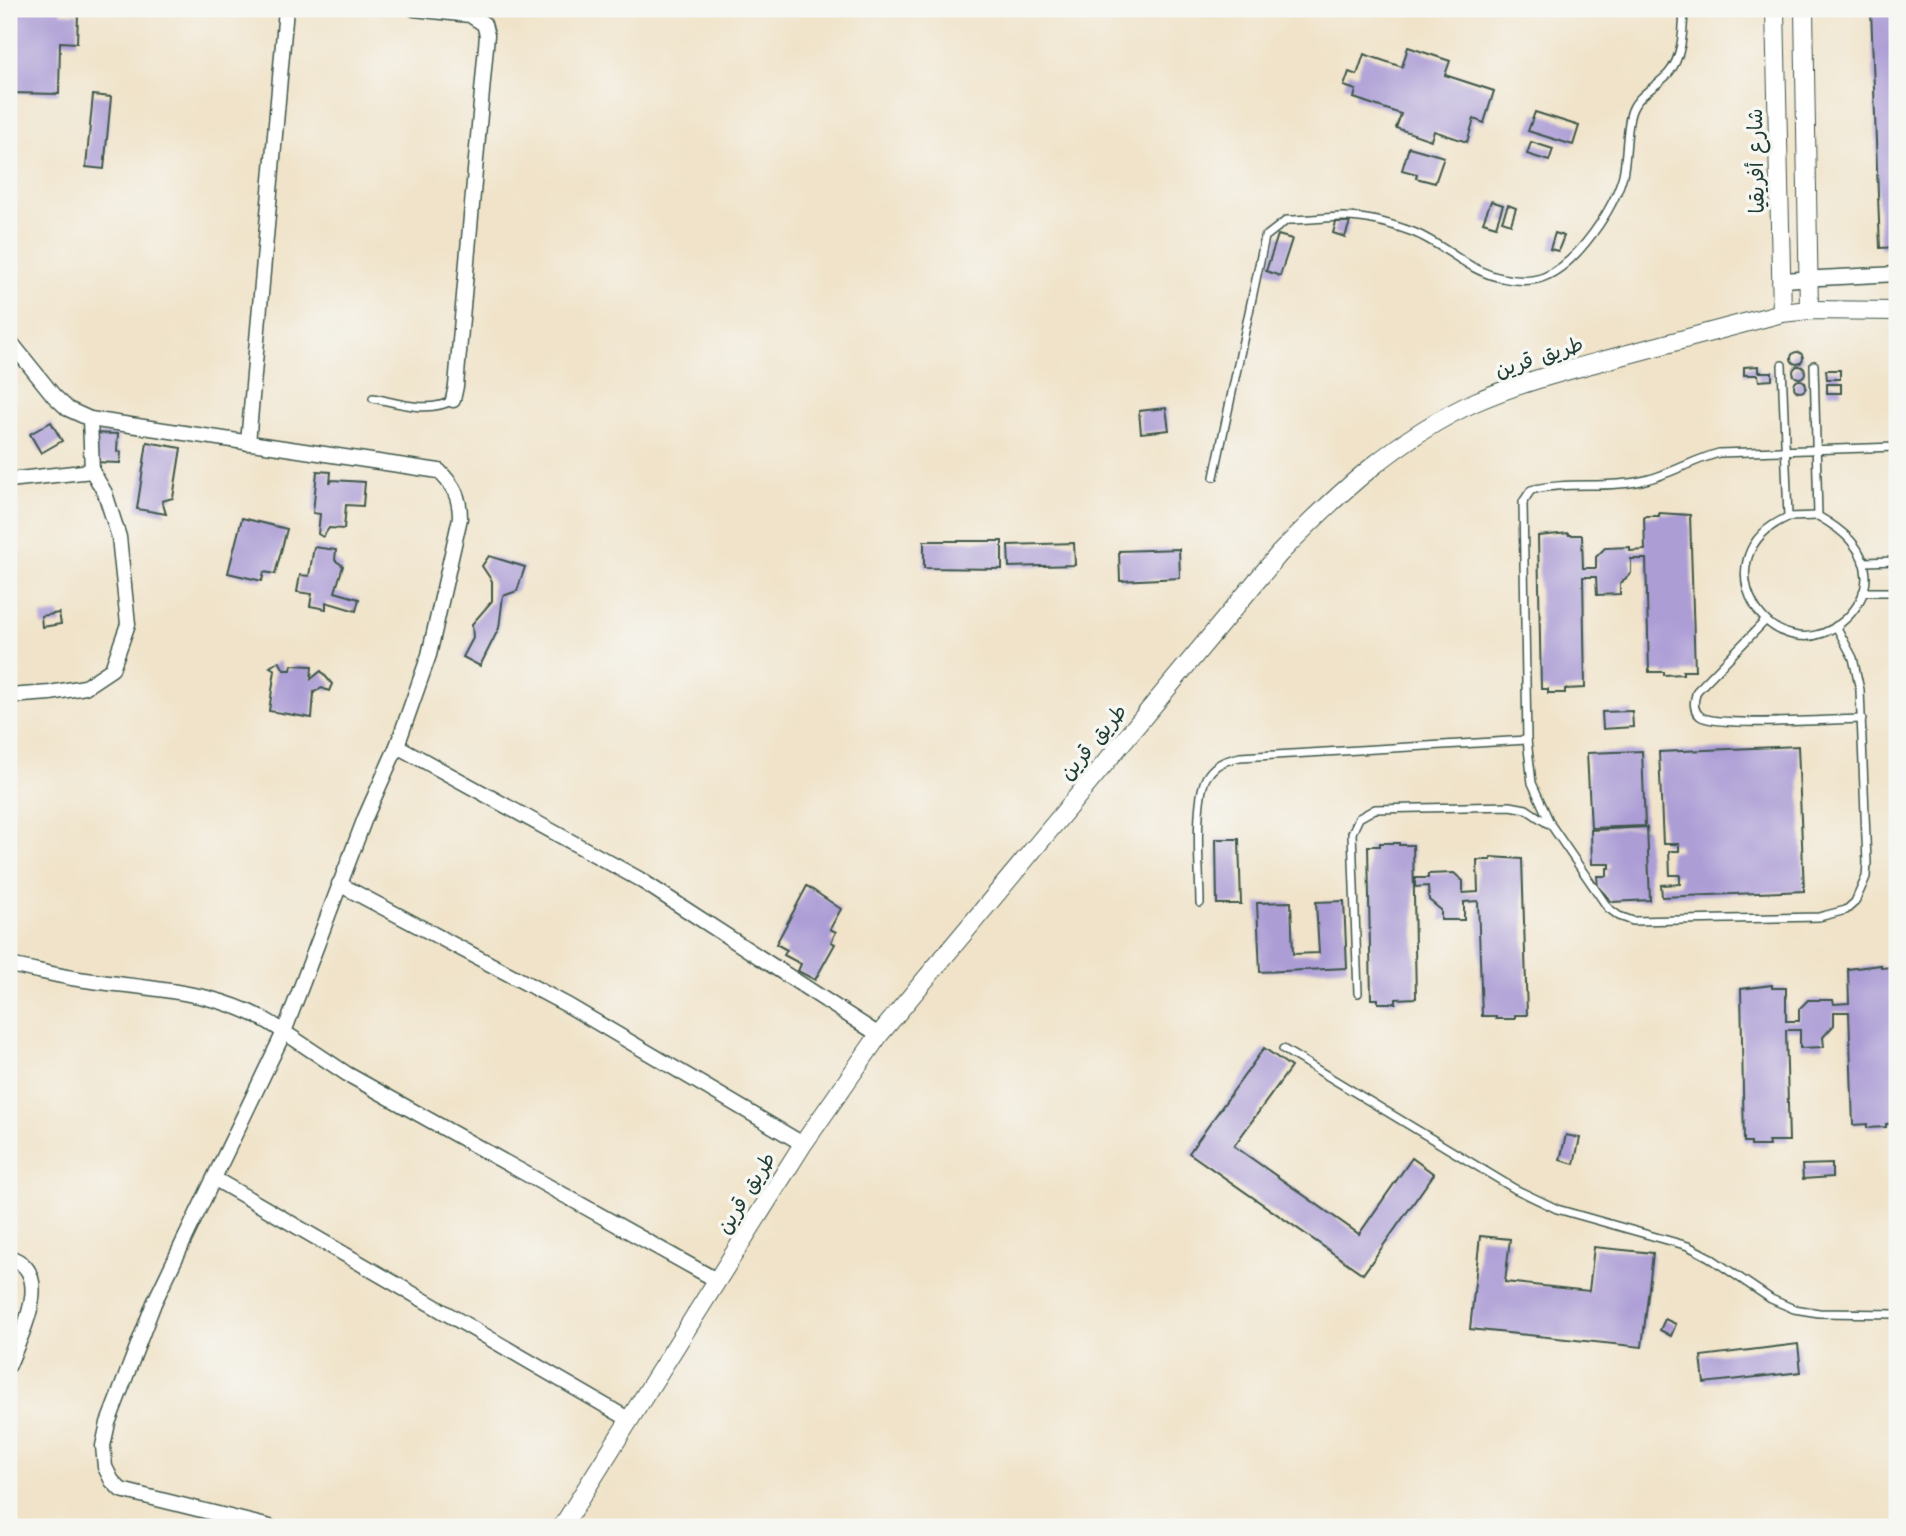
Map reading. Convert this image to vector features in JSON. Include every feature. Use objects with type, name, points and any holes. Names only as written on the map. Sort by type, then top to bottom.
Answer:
[{"type":"street","points":[[248,443],[286,9]]},
{"type":"street","points":[[414,9],[470,15],[484,24],[486,35],[453,400]]},
{"type":"street","name":"شارع أفريقيا","points":[[1775,9],[1782,313]]},
{"type":"street","points":[[1804,9],[1810,310]]},
{"type":"street","points":[[1781,280],[1897,274]]},
{"type":"street","name":"طريق قرين","points":[[562,1527],[803,1143],[879,1035],[1279,554],[1329,503],[1367,469],[1426,430],[1474,403],[1534,379],[1782,313],[1810,310],[1897,311]]},
{"type":"street","points":[[9,340],[54,396],[68,409],[90,419],[439,471],[454,486],[460,501],[460,518],[429,655],[397,746],[339,884],[284,1032],[155,1303],[124,1379],[108,1423],[103,1446],[105,1467],[121,1490],[270,1527]]},
{"type":"street","points":[[9,696],[85,687],[112,669],[128,624],[119,537],[105,493],[92,471],[90,419]]},
{"type":"street","points":[[9,480],[92,471]]},
{"type":"street","points":[[397,746],[639,879],[879,1035]]},
{"type":"street","points":[[339,884],[569,1006],[803,1143]]},
{"type":"street","points":[[9,965],[73,978],[196,994],[241,1008],[265,1019],[347,1074],[718,1281]]},
{"type":"street","points":[[215,1179],[630,1420]]},
{"type":"street","points":[[9,1257],[16,1259],[27,1270],[34,1294],[9,1365]]},
{"type":"lane","points":[[1214,477],[1265,237],[1287,220],[1317,221],[1342,217],[1414,232],[1442,246],[1479,271],[1501,278],[1527,281],[1541,279],[1558,270],[1586,242],[1617,194],[1623,173],[1630,113],[1637,100],[1669,73],[1676,62],[1681,46],[1684,9]]},
{"type":"lane","points":[[1782,365],[1788,517]]},
{"type":"lane","points":[[1814,365],[1818,516]]},
{"type":"lane","points":[[373,398],[414,406],[442,407],[453,400]]},
{"type":"lane","points":[[1836,626],[1858,674],[1862,719],[1866,877],[1855,902],[1846,910],[1835,914],[1806,918],[1633,921],[1608,908],[1550,825],[1532,783],[1527,740],[1523,502],[1531,490],[1550,485],[1637,482],[1656,478],[1703,457],[1719,453],[1897,447]]},
{"type":"lane","points":[[1818,516],[1838,527],[1854,543],[1863,562],[1866,577],[1857,605],[1847,618],[1823,632],[1800,635],[1778,629],[1765,621],[1755,609],[1745,579],[1747,558],[1754,543],[1776,523],[1788,517],[1818,516]]},
{"type":"lane","points":[[1863,562],[1897,561]]},
{"type":"lane","points":[[1863,592],[1897,592]]},
{"type":"lane","points":[[1765,621],[1697,691],[1695,708],[1701,717],[1723,722],[1862,719]]},
{"type":"lane","points":[[1200,903],[1200,810],[1203,785],[1208,774],[1224,761],[1240,757],[1527,740]]},
{"type":"lane","points":[[1358,993],[1352,833],[1359,818],[1374,809],[1502,806],[1526,809],[1550,825]]},
{"type":"lane","points":[[1283,1049],[1515,1189],[1558,1209],[1688,1246],[1771,1299],[1794,1309],[1819,1313],[1897,1314]]},
{"type":"building","points":[[11,9],[61,9],[60,13],[78,14],[77,43],[60,42],[59,94],[9,93]]},
{"type":"building","points":[[1871,9],[1897,9],[1897,247],[1880,248]]},
{"type":"building","points":[[1408,47],[1450,61],[1445,75],[1494,91],[1484,123],[1474,119],[1467,142],[1434,131],[1431,140],[1396,128],[1401,114],[1354,98],[1356,90],[1344,86],[1349,72],[1357,75],[1364,54],[1402,67]]},
{"type":"building","points":[[93,95],[111,97],[104,169],[86,167]]},
{"type":"building","points":[[1535,112],[1579,126],[1573,145],[1528,131]]},
{"type":"building","points":[[1531,142],[1553,149],[1549,161],[1527,154]]},
{"type":"building","points":[[1409,147],[1444,157],[1435,183],[1416,178],[1417,174],[1402,170]]},
{"type":"building","points":[[1491,201],[1503,205],[1496,226],[1483,222]]},
{"type":"building","points":[[1508,205],[1516,208],[1511,224],[1502,221]]},
{"type":"building","points":[[1336,222],[1350,222],[1345,237],[1333,233]]},
{"type":"building","points":[[1555,233],[1564,236],[1558,251],[1550,249]]},
{"type":"building","points":[[1278,235],[1292,239],[1280,276],[1266,271]]},
{"type":"building","points":[[1792,353],[1802,353],[1802,363],[1792,363]]},
{"type":"building","points":[[1758,366],[1758,372],[1772,372],[1772,380],[1759,381],[1758,375],[1744,375],[1744,367]]},
{"type":"building","points":[[1794,367],[1804,367],[1804,377],[1794,377]]},
{"type":"building","points":[[1826,370],[1840,370],[1840,379],[1827,379]]},
{"type":"building","points":[[1795,381],[1805,381],[1805,391],[1795,391]]},
{"type":"building","points":[[1827,384],[1841,384],[1841,393],[1827,393]]},
{"type":"building","points":[[1166,408],[1169,430],[1141,433],[1139,411]]},
{"type":"building","points":[[51,422],[62,441],[41,453],[30,434]]},
{"type":"building","points":[[92,433],[118,434],[117,451],[121,452],[120,463],[91,462]]},
{"type":"building","points":[[147,442],[181,448],[173,498],[162,501],[166,514],[137,509]]},
{"type":"building","points":[[317,471],[331,472],[330,484],[332,480],[365,482],[363,506],[346,505],[344,529],[329,528],[323,537],[318,534],[320,514],[313,513]]},
{"type":"building","points":[[1659,513],[1690,515],[1695,671],[1664,675],[1664,672],[1649,672],[1646,559],[1631,559],[1631,573],[1620,584],[1620,594],[1597,595],[1596,577],[1583,577],[1585,688],[1565,689],[1565,693],[1548,693],[1548,689],[1541,689],[1538,536],[1569,533],[1582,535],[1583,568],[1596,568],[1596,557],[1605,548],[1630,547],[1630,551],[1645,550],[1644,516],[1659,516]]},
{"type":"building","points":[[242,518],[287,529],[275,574],[264,572],[262,581],[228,573]]},
{"type":"building","points":[[924,541],[1002,541],[1002,569],[924,568]]},
{"type":"building","points":[[1074,543],[1075,565],[1009,567],[1008,545]]},
{"type":"building","points":[[314,547],[336,550],[335,560],[343,566],[335,592],[359,599],[356,611],[326,602],[326,609],[310,606],[312,594],[297,592],[300,575],[309,576]]},
{"type":"building","points":[[1179,549],[1180,578],[1120,581],[1119,551]]},
{"type":"building","points":[[489,556],[525,567],[517,591],[503,596],[499,628],[480,666],[463,657],[473,638],[472,624],[492,601],[492,581],[482,566]]},
{"type":"building","points":[[59,613],[61,624],[42,627],[41,616]]},
{"type":"building","points":[[279,661],[284,670],[291,670],[292,665],[312,666],[311,679],[321,671],[332,684],[329,691],[322,688],[314,692],[312,718],[269,711],[275,670],[270,667]]},
{"type":"building","points":[[1632,711],[1633,727],[1603,729],[1602,712]]},
{"type":"building","points":[[1798,746],[1804,891],[1662,897],[1661,885],[1680,884],[1680,875],[1670,875],[1669,851],[1679,851],[1679,844],[1663,844],[1659,752]]},
{"type":"building","points":[[1642,751],[1645,826],[1591,828],[1587,753]]},
{"type":"building","points":[[1647,827],[1650,900],[1612,902],[1598,887],[1597,876],[1607,876],[1610,864],[1592,864],[1591,830]]},
{"type":"building","points":[[1216,839],[1239,839],[1241,904],[1217,904]]},
{"type":"building","points":[[1380,843],[1413,845],[1416,998],[1396,999],[1396,1003],[1378,1003],[1378,999],[1371,999],[1368,846],[1380,846]]},
{"type":"building","points":[[1491,857],[1522,859],[1527,1015],[1515,1015],[1515,1019],[1482,1016],[1478,901],[1464,902],[1464,920],[1441,920],[1441,910],[1429,900],[1428,886],[1415,887],[1415,878],[1428,878],[1428,874],[1454,873],[1463,881],[1463,893],[1478,892],[1477,860],[1491,860]]},
{"type":"building","points":[[807,886],[841,909],[830,929],[836,932],[831,942],[835,944],[815,980],[798,971],[801,964],[784,955],[787,950],[776,944]]},
{"type":"building","points":[[1344,901],[1347,968],[1260,972],[1257,903],[1291,902],[1293,954],[1319,953],[1316,902]]},
{"type":"building","points":[[1881,965],[1881,968],[1893,967],[1897,1123],[1886,1124],[1886,1127],[1867,1128],[1867,1124],[1853,1125],[1849,1012],[1834,1012],[1834,1025],[1823,1037],[1824,1047],[1800,1048],[1800,1030],[1786,1030],[1789,1141],[1768,1141],[1769,1146],[1751,1146],[1751,1142],[1744,1142],[1741,989],[1772,985],[1772,988],[1786,988],[1786,1021],[1799,1021],[1799,1009],[1808,1000],[1849,1003],[1848,969]]},
{"type":"building","points":[[1264,1048],[1291,1067],[1234,1146],[1359,1234],[1412,1158],[1434,1174],[1363,1274],[1189,1153]]},
{"type":"building","points":[[1566,1135],[1580,1138],[1574,1164],[1560,1160]]},
{"type":"building","points":[[1832,1164],[1832,1177],[1803,1179],[1802,1165]]},
{"type":"building","points":[[1480,1236],[1510,1239],[1505,1282],[1589,1291],[1594,1247],[1653,1253],[1642,1347],[1470,1329]]},
{"type":"building","points":[[1665,1319],[1676,1324],[1671,1336],[1660,1330]]},
{"type":"building","points":[[1798,1344],[1801,1372],[1704,1383],[1701,1356]]}]
